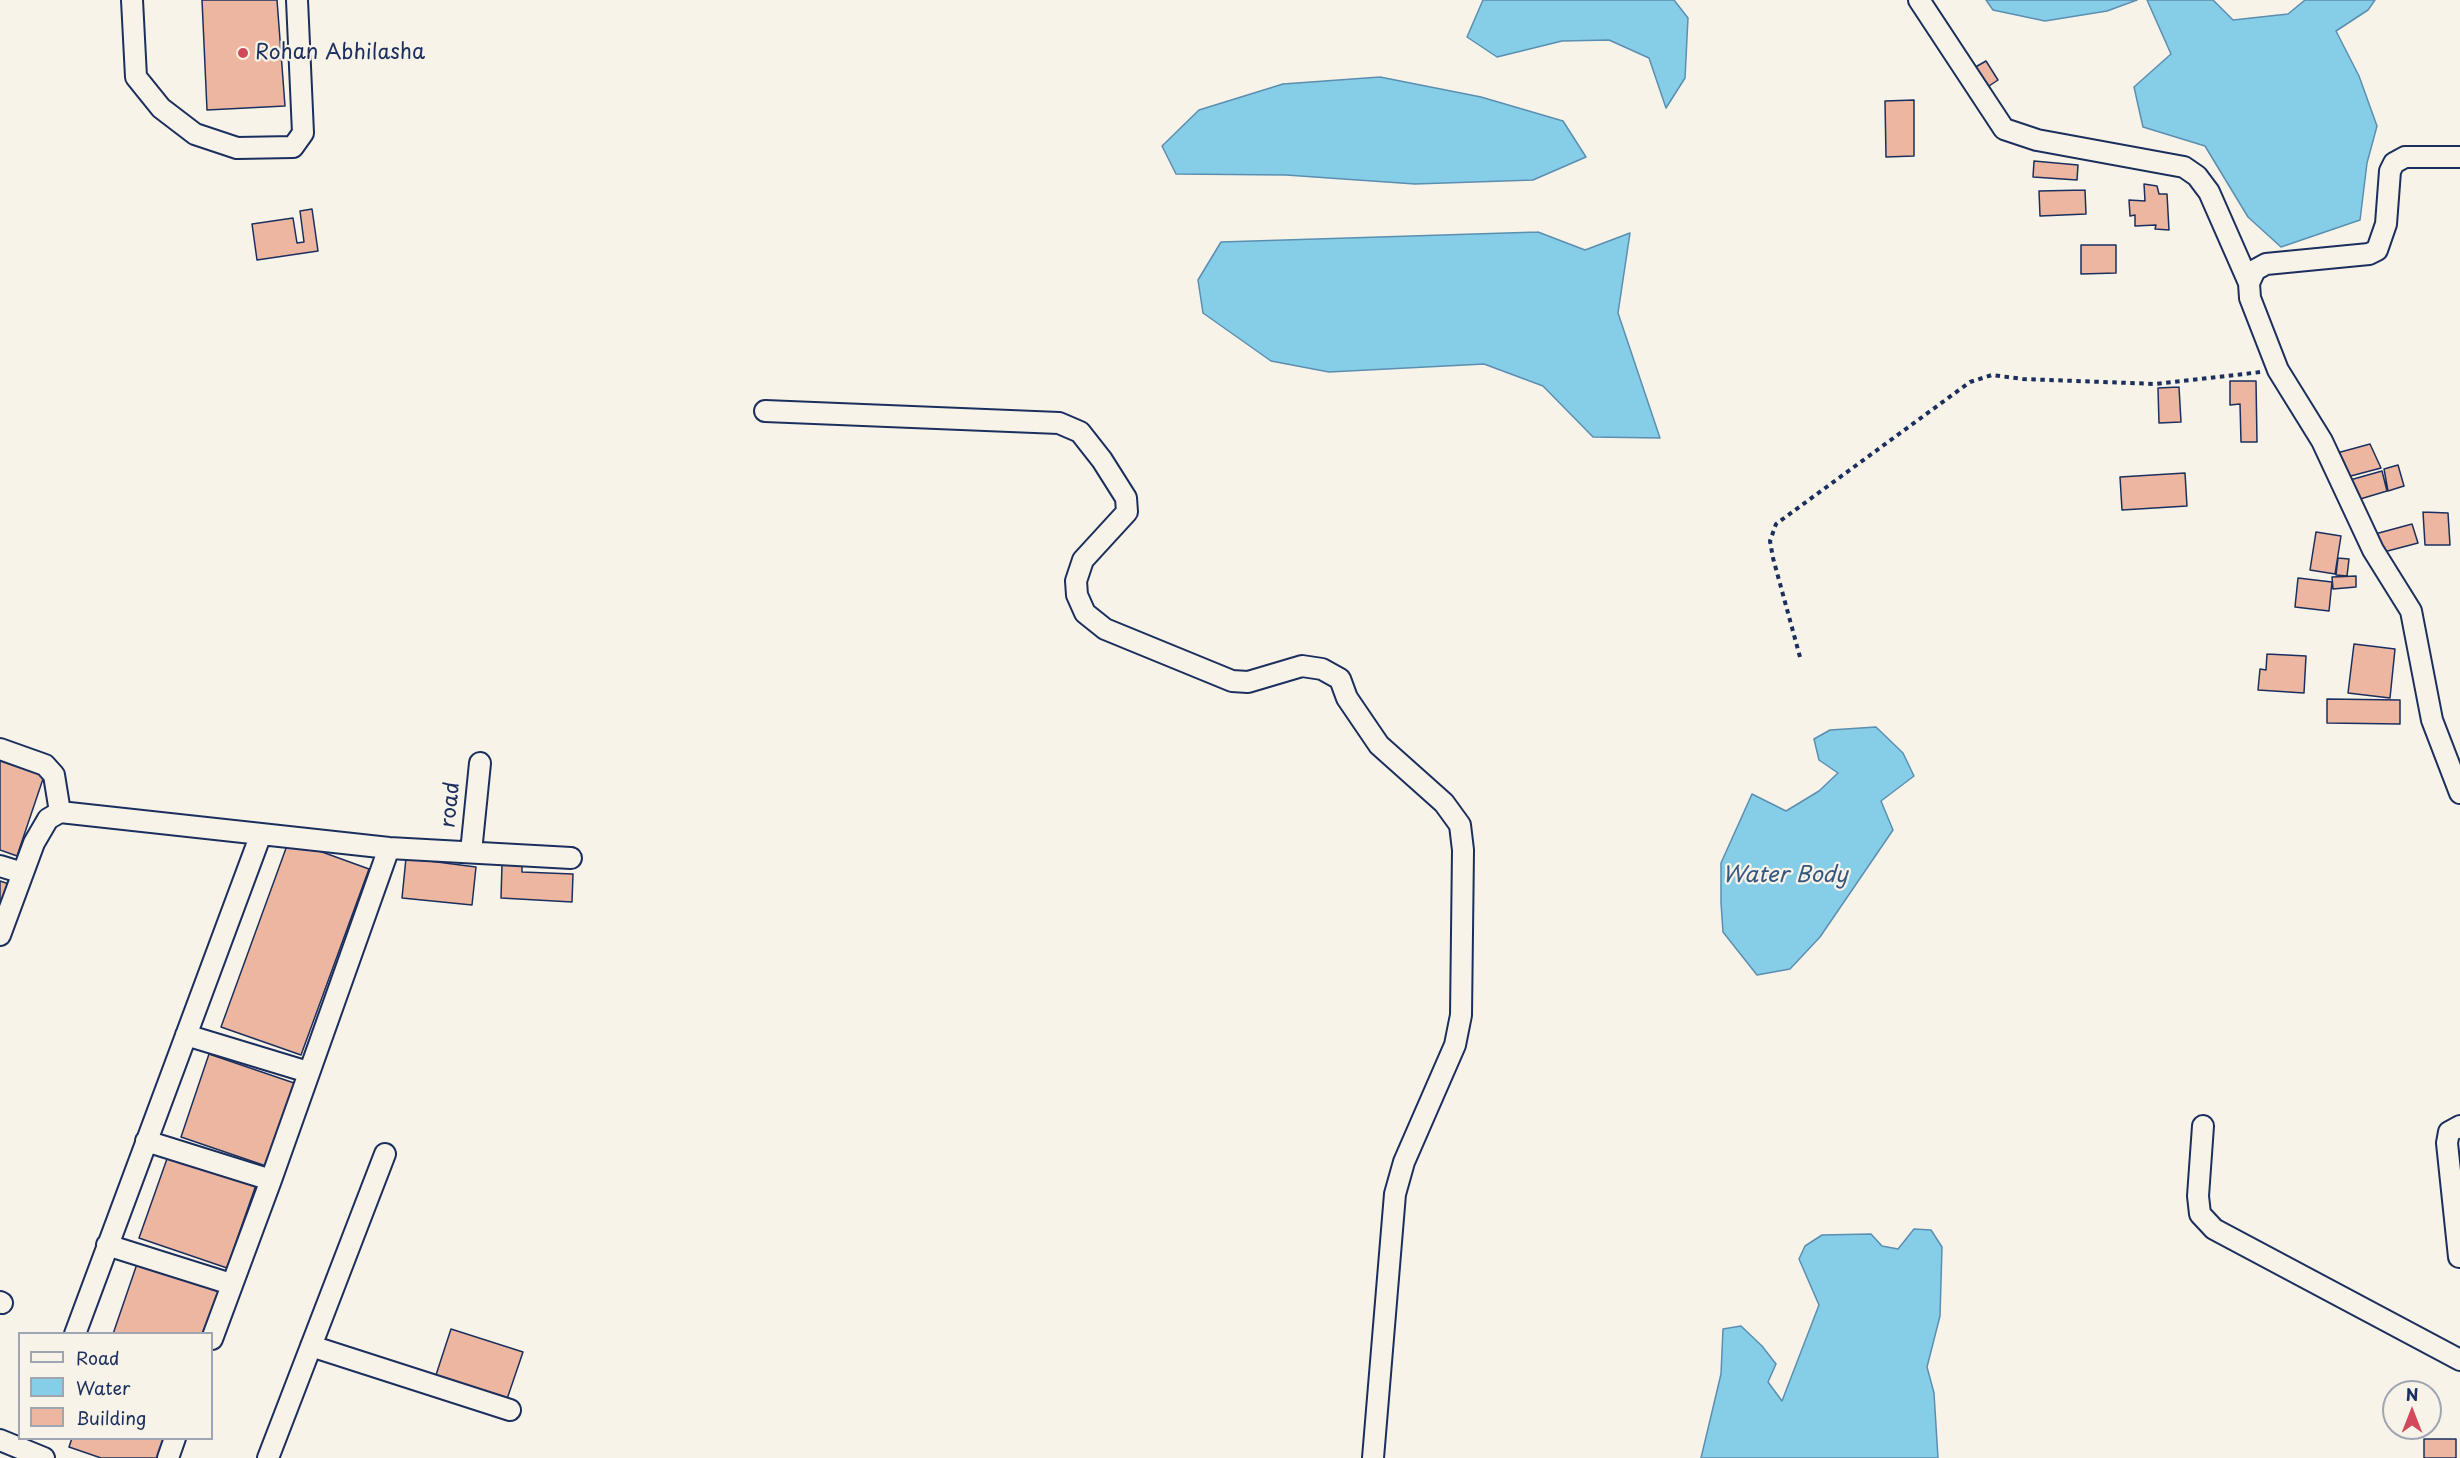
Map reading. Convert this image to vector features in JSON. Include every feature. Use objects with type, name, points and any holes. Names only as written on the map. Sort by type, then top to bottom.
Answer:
[{"type":"street","points":[[132,0],[136,77],[161,108],[195,134],[237,148],[294,147],[303,133],[297,0]]},
{"type":"street","points":[[1919,0],[2004,129],[2037,140],[2184,167],[2197,176],[2209,192],[2250,283]]},
{"type":"street","points":[[2460,157],[2405,157],[2394,163],[2390,171],[2386,224],[2377,250],[2369,254],[2266,264],[2255,270],[2250,283],[2250,298],[2278,370],[2322,441],[2373,550],[2411,611],[2432,720],[2460,793]]},
{"type":"street","points":[[765,411],[1059,423],[1080,432],[1102,460],[1126,498],[1127,512],[1083,560],[1076,581],[1077,595],[1085,613],[1105,629],[1232,681],[1248,682],[1302,666],[1322,669],[1340,679],[1347,698],[1379,745],[1444,803],[1460,825],[1463,850],[1461,1015],[1455,1045],[1404,1162],[1395,1194],[1373,1458]]},
{"type":"street","points":[[0,749],[45,765],[54,776],[60,812]]},
{"type":"street","name":"road","points":[[471,852],[480,763]]},
{"type":"street","points":[[0,935],[34,843],[48,819],[60,812],[389,848],[571,858]]},
{"type":"street","points":[[76,1332],[261,834]]},
{"type":"street","points":[[213,1336],[389,848]]},
{"type":"street","points":[[0,866],[23,873]]},
{"type":"street","points":[[186,1035],[308,1072]]},
{"type":"street","points":[[2203,1126],[2198,1196],[2200,1214],[2214,1229],[2460,1360]]},
{"type":"street","points":[[2459,1257],[2447,1143],[2449,1132],[2460,1126]]},
{"type":"street","points":[[146,1141],[271,1180]]},
{"type":"street","points":[[268,1458],[385,1154]]},
{"type":"street","points":[[107,1245],[231,1284]]},
{"type":"street","points":[[311,1346],[510,1410]]},
{"type":"street","points":[[0,1440],[36,1450]]},
{"type":"street","points":[[168,1458],[175,1440]]},
{"type":"path","points":[[1800,657],[1773,558],[1770,541],[1776,524],[1970,382],[1992,375],[2024,380],[2156,384],[2278,370]]},
{"type":"water","points":[[1483,0],[1674,0],[1688,18],[1685,78],[1666,108],[1649,58],[1609,40],[1562,41],[1497,57],[1467,37]]},
{"type":"water","points":[[1986,0],[2137,0],[2107,11],[2045,21],[1993,10]]},
{"type":"water","points":[[2147,0],[2213,0],[2233,20],[2288,14],[2305,0],[2375,0],[2368,10],[2336,31],[2359,76],[2377,126],[2367,163],[2360,220],[2281,247],[2248,217],[2205,146],[2143,127],[2134,87],[2171,54]]},
{"type":"water","points":[[1380,77],[1481,97],[1563,121],[1586,157],[1533,180],[1415,184],[1286,175],[1176,174],[1162,146],[1199,110],[1283,84]]},
{"type":"water","points":[[1538,232],[1585,250],[1630,233],[1618,313],[1660,438],[1593,437],[1543,386],[1484,364],[1329,372],[1271,361],[1203,313],[1198,280],[1221,242]]},
{"type":"water","name":"Water Body","points":[[1876,727],[1903,753],[1914,776],[1881,801],[1893,830],[1820,937],[1790,969],[1757,975],[1723,932],[1721,903],[1721,863],[1752,794],[1786,811],[1819,791],[1838,773],[1819,760],[1814,739],[1830,730]]},
{"type":"water","points":[[1914,1229],[1931,1230],[1942,1247],[1940,1316],[1927,1367],[1934,1393],[1938,1458],[1701,1458],[1721,1374],[1723,1329],[1741,1326],[1762,1346],[1776,1364],[1768,1382],[1782,1401],[1819,1305],[1799,1259],[1805,1246],[1822,1235],[1871,1234],[1882,1246],[1898,1249]]},
{"type":"building","name":"Rohan Abhilasha","points":[[202,0],[277,0],[285,106],[207,110]]},
{"type":"building","points":[[1986,61],[1998,80],[1986,88],[1972,69]]},
{"type":"building","points":[[1914,100],[1914,156],[1886,157],[1885,101]]},
{"type":"building","points":[[2034,161],[2078,165],[2077,180],[2033,177]]},
{"type":"building","points":[[2144,184],[2157,186],[2159,194],[2167,194],[2169,230],[2155,229],[2156,225],[2135,226],[2135,215],[2130,216],[2129,200],[2145,201]]},
{"type":"building","points":[[2085,190],[2086,214],[2040,216],[2039,191]]},
{"type":"building","points":[[312,209],[318,251],[257,260],[252,224],[293,218],[297,243],[304,242],[300,211]]},
{"type":"building","points":[[2081,245],[2116,245],[2116,273],[2081,274]]},
{"type":"building","points":[[2230,381],[2256,381],[2257,442],[2241,442],[2240,404],[2230,405]]},
{"type":"building","points":[[2179,387],[2181,422],[2159,423],[2158,388]]},
{"type":"building","points":[[2370,444],[2381,468],[2347,477],[2337,453]]},
{"type":"building","points":[[2398,465],[2404,486],[2388,491],[2384,469]]},
{"type":"building","points":[[2382,471],[2387,491],[2357,500],[2350,480]]},
{"type":"building","points":[[2185,473],[2187,506],[2122,510],[2120,477]]},
{"type":"building","points":[[2423,512],[2448,513],[2450,545],[2425,545]]},
{"type":"building","points":[[2412,524],[2418,543],[2380,553],[2375,534]]},
{"type":"building","points":[[2316,532],[2341,536],[2335,574],[2310,570]]},
{"type":"building","points":[[2338,558],[2349,559],[2347,576],[2336,575]]},
{"type":"building","points":[[2356,576],[2356,587],[2333,589],[2332,577]]},
{"type":"building","points":[[2298,578],[2332,582],[2329,611],[2295,607]]},
{"type":"building","points":[[2354,644],[2395,649],[2390,698],[2348,693]]},
{"type":"building","points":[[2267,654],[2306,656],[2304,693],[2258,690],[2260,669],[2266,670]]},
{"type":"building","points":[[2327,699],[2400,700],[2400,724],[2327,723]]},
{"type":"building","points":[[0,757],[45,773],[17,856],[0,850]]},
{"type":"building","points":[[289,840],[369,869],[301,1055],[221,1027]]},
{"type":"building","points":[[406,858],[476,867],[472,905],[402,898]]},
{"type":"building","points":[[502,864],[522,865],[522,872],[573,874],[572,902],[501,898]]},
{"type":"building","points":[[0,881],[9,884],[0,911]]},
{"type":"building","points":[[209,1054],[297,1084],[269,1167],[181,1137]]},
{"type":"building","points":[[168,1156],[256,1185],[227,1268],[139,1238]]},
{"type":"building","points":[[138,1261],[226,1291],[212,1332],[114,1332]]},
{"type":"building","points":[[451,1329],[523,1352],[506,1402],[435,1378]]},
{"type":"building","points":[[2456,1439],[2456,1458],[2424,1458],[2424,1440]]},
{"type":"building","points":[[71,1440],[169,1440],[164,1458],[101,1458],[69,1447]]},
{"type":"place","name":"Rohan Abhilasha","points":[[243,53]]}]
